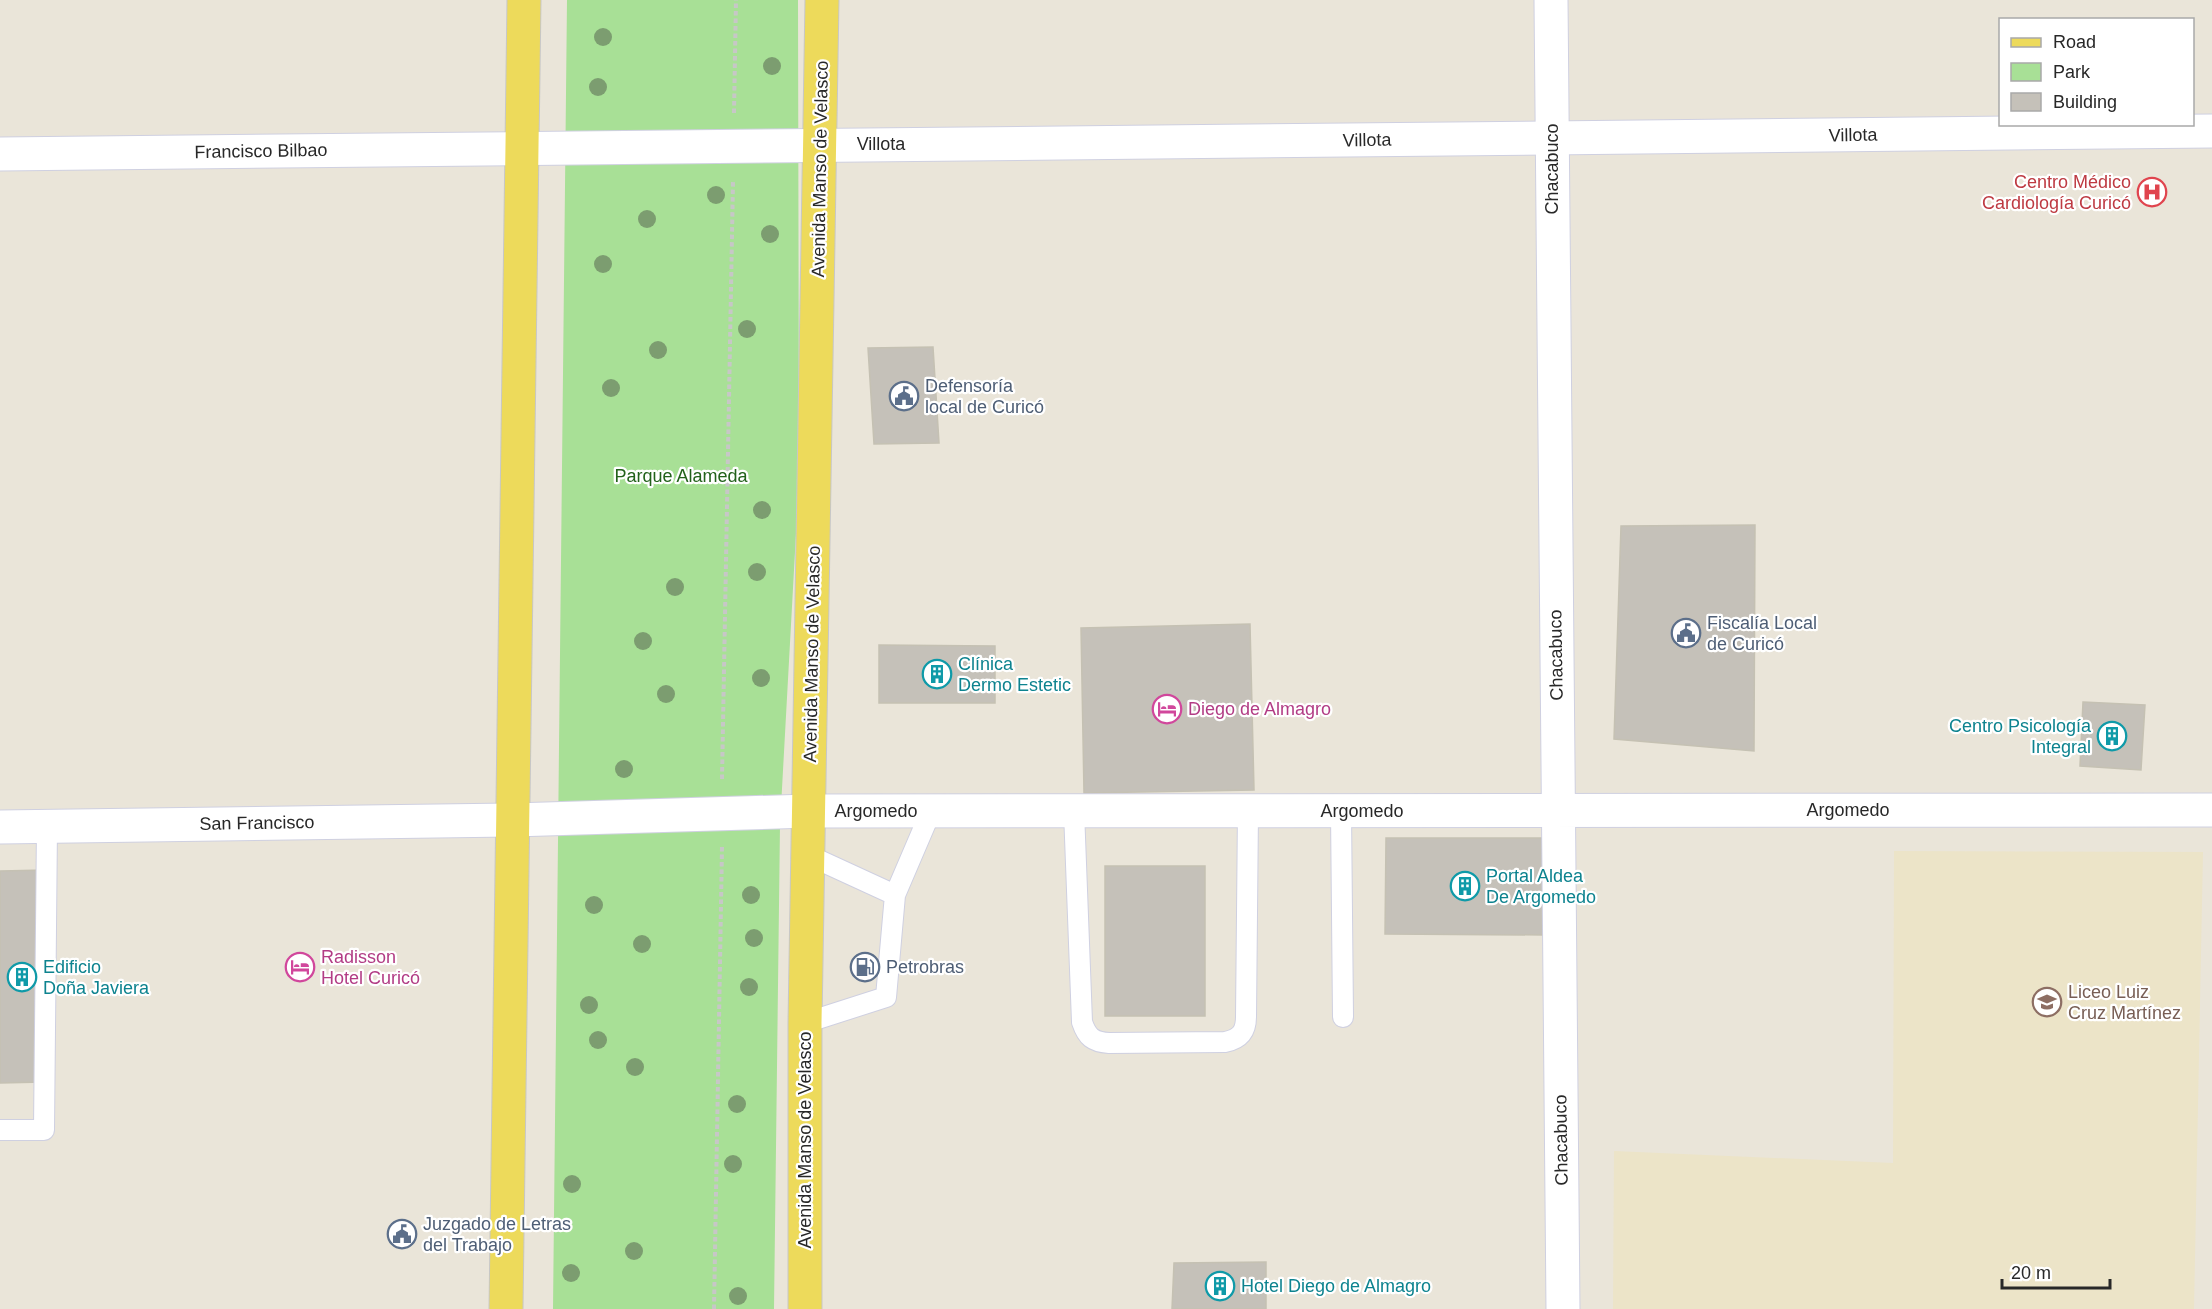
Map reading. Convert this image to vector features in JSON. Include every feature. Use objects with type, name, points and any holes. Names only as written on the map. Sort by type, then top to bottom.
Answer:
[{"type":"main road","points":[[506,1309],[524,0]]},
{"type":"main road","name":"Avenida Manso de Velasco","points":[[805,1309],[805,1023],[822,0]]},
{"type":"street","name":"Chacabuco","points":[[1551,0],[1563,1309]]},
{"type":"street","name":"Villota","points":[[523,148],[2212,131]]},
{"type":"street","name":"Francisco Bilbao","points":[[0,154],[523,148]]},
{"type":"street","name":"Argomedo","points":[[513,820],[809,811],[2212,810]]},
{"type":"street","name":"San Francisco","points":[[0,827],[513,820]]},
{"type":"lane","points":[[1074,811],[1082,1022],[1086,1032],[1091,1039],[1097,1042],[1225,1042],[1235,1040],[1246,1026],[1248,810]]},
{"type":"lane","points":[[805,1023],[886,997],[895,895],[932,811]]},
{"type":"lane","points":[[1341,811],[1343,1017]]},
{"type":"lane","points":[[0,1130],[44,1130],[47,826]]},
{"type":"lane","points":[[808,855],[895,895]]},
{"type":"path","points":[[714,1309],[736,0]]},
{"type":"shaded area","name":"Liceo Luiz Cruz Martínez","points":[[1894,851],[2203,852],[2194,1309],[1613,1309],[1614,1151],[1893,1163]]},
{"type":"green space","name":"Parque Alameda","points":[[567,0],[798,0],[799,479],[780,825],[774,1309],[553,1309]]},
{"type":"building","name":"Defensoría local de Curicó","points":[[933,347],[939,443],[874,444],[868,348]]},
{"type":"building","name":"Fiscalía Local de Curicó","points":[[1755,525],[1754,751],[1614,739],[1621,526]]},
{"type":"building","name":"Diego de Almagro","points":[[1250,624],[1254,790],[1084,793],[1081,628]]},
{"type":"building","name":"Clínica Dermo Estetic","points":[[879,645],[995,646],[995,703],[879,703]]},
{"type":"building","name":"Centro Psicología Integral","points":[[2083,702],[2145,705],[2141,770],[2080,766]]},
{"type":"building","name":"Portal Aldea De Argomedo","points":[[1386,838],[1545,838],[1544,935],[1385,934]]},
{"type":"building","points":[[1105,866],[1205,866],[1205,1016],[1105,1016]]},
{"type":"building","name":"Edificio Doña Javiera","points":[[45,870],[43,1082],[0,1083],[0,871]]},
{"type":"building","name":"Hotel Diego de Almagro","points":[[1266,1262],[1266,1309],[1172,1309],[1174,1263]]},
{"type":"place","name":"Centro Médico Cardiología Curicó","points":[[2152,192]]},
{"type":"place","name":"Defensoría local de Curicó","points":[[904,396]]},
{"type":"place","name":"Fiscalía Local de Curicó","points":[[1686,633]]},
{"type":"place","name":"Clínica Dermo Estetic","points":[[937,674]]},
{"type":"place","name":"Diego de Almagro","points":[[1167,709]]},
{"type":"place","name":"Centro Psicología Integral","points":[[2112,736]]},
{"type":"place","name":"Portal Aldea De Argomedo","points":[[1465,886]]},
{"type":"place","name":"Radisson Hotel Curicó","points":[[300,967]]},
{"type":"place","name":"Petrobras","points":[[865,967]]},
{"type":"place","name":"Edificio Doña Javiera","points":[[22,977]]},
{"type":"place","name":"Liceo Luiz Cruz Martínez","points":[[2047,1002]]},
{"type":"place","name":"Juzgado de Letras del Trabajo","points":[[402,1234]]},
{"type":"place","name":"Hotel Diego de Almagro","points":[[1220,1286]]}]
